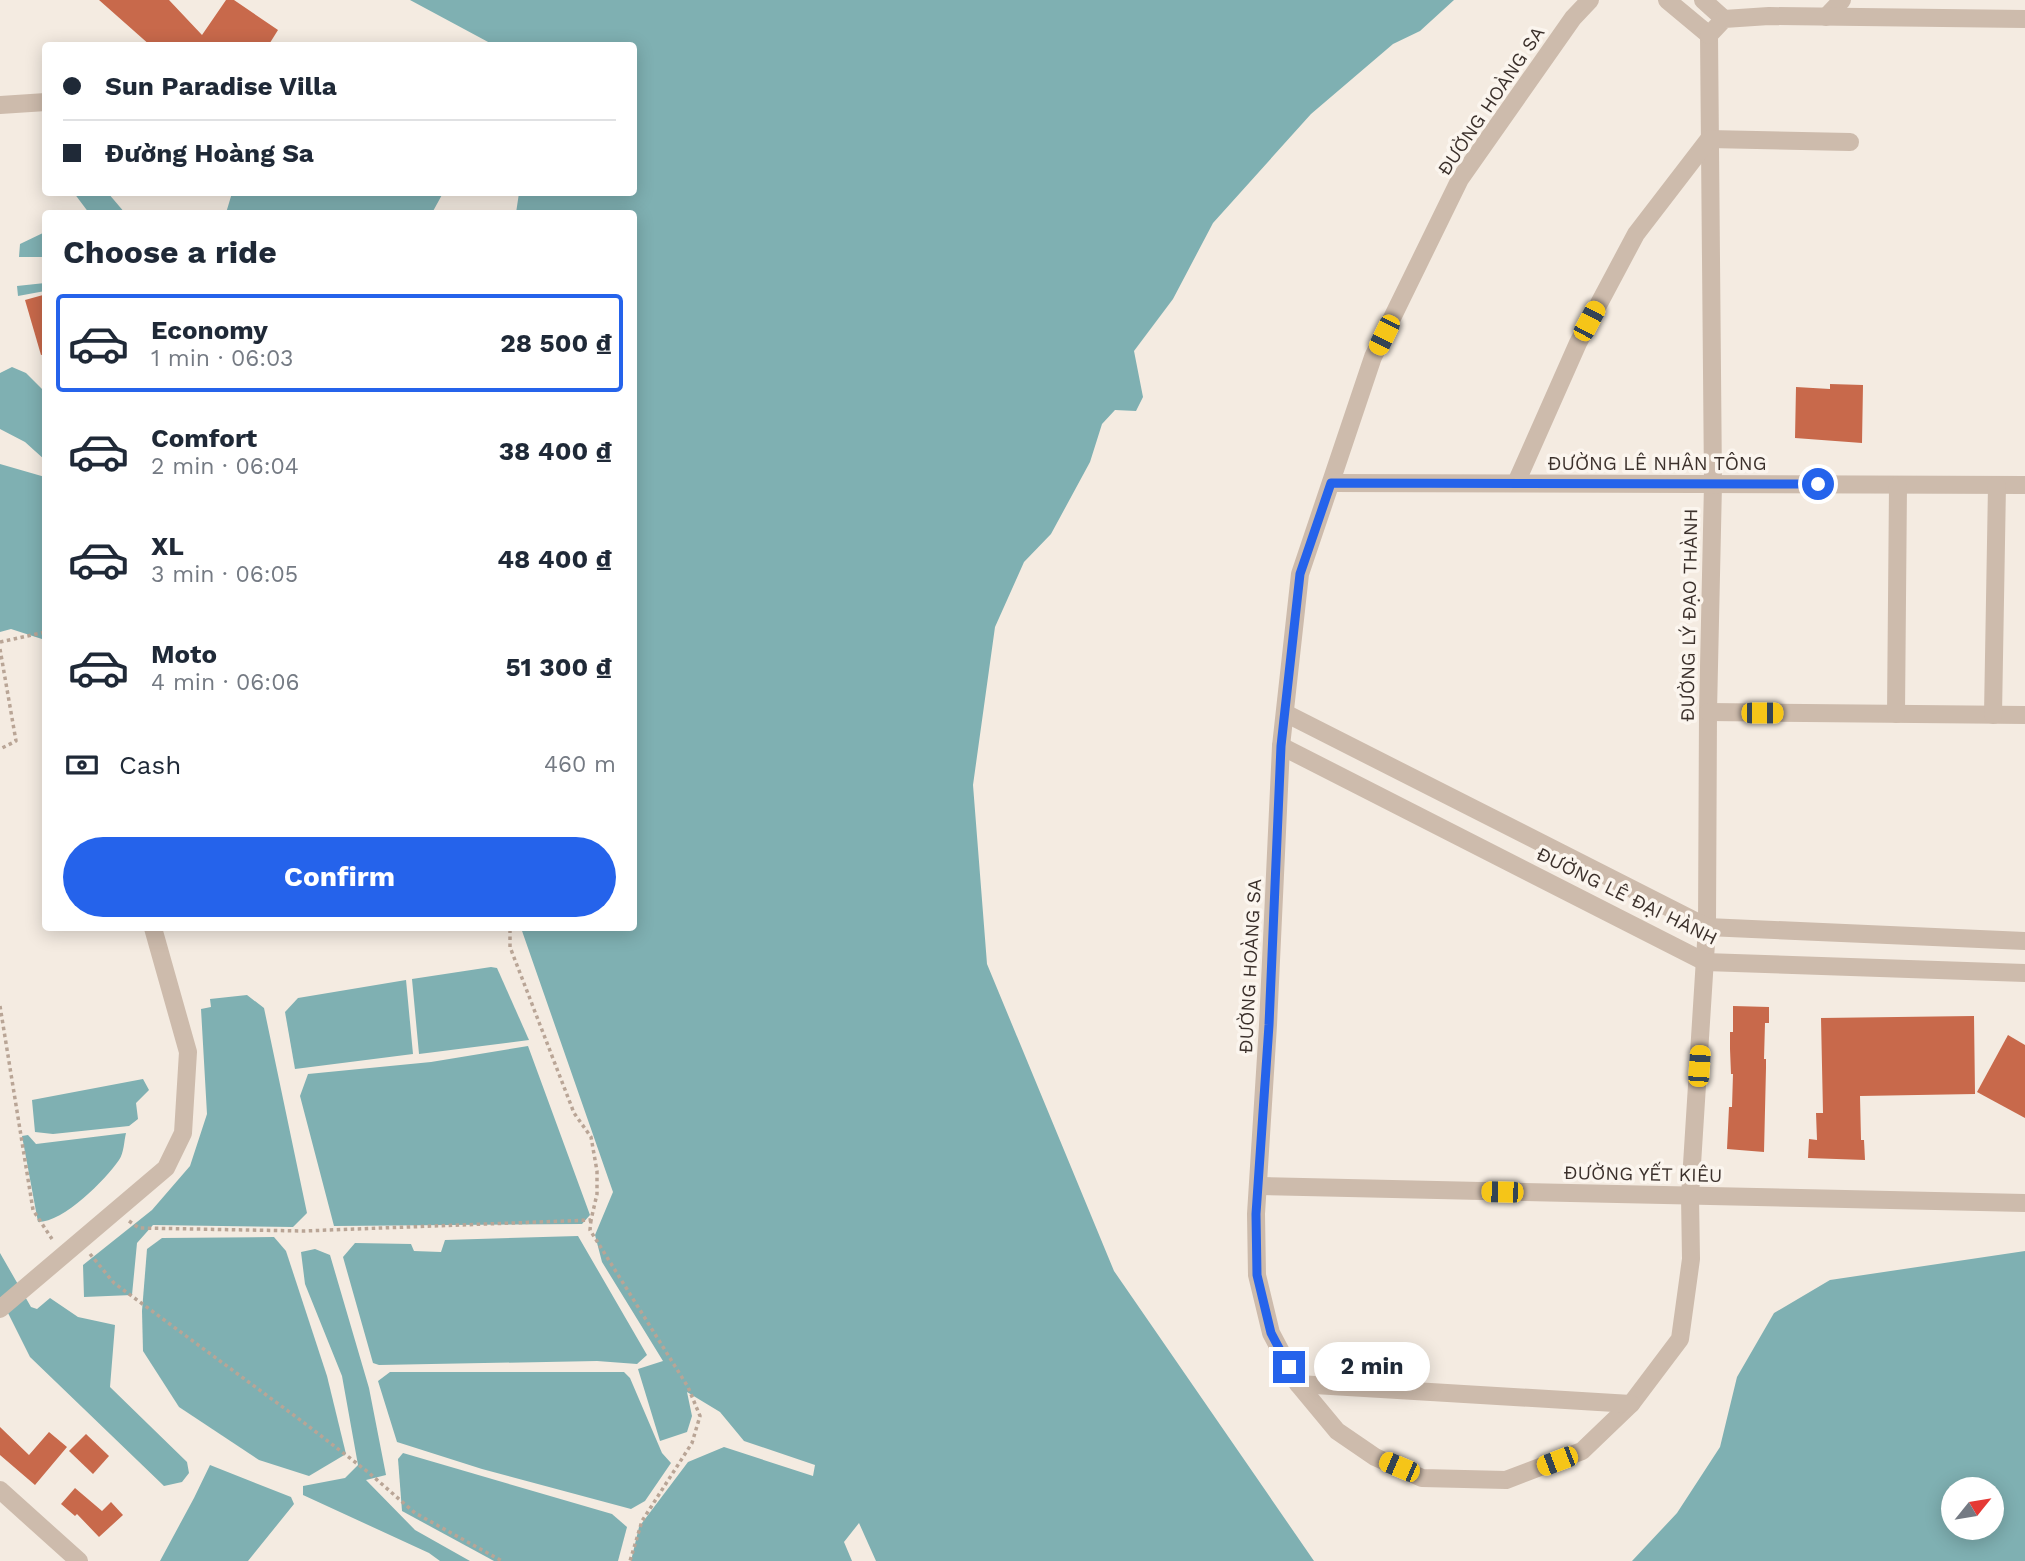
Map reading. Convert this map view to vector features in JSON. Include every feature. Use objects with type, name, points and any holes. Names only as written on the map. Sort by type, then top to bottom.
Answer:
[{"type":"street","name":"ĐƯỜNG HOÀNG SA","points":[[1590,0],[1573,18],[1460,179],[1373,357],[1300,574],[1281,746],[1269,1025],[1256,1214],[1257,1275],[1271,1333],[1298,1384],[1337,1431],[1375,1457],[1422,1478],[1506,1480],[1582,1451],[1631,1404],[1681,1339],[1691,1259],[1690,1196]]},
{"type":"street","points":[[1667,0],[1709,35],[1724,19],[1769,16],[2025,19]]},
{"type":"street","points":[[1703,0],[1724,19]]},
{"type":"street","points":[[1826,17],[1842,0]]},
{"type":"street","name":"ĐƯỜNG LÝ ĐẠO THÀNH","points":[[1690,1196],[1707,927],[1713,484],[1709,35]]},
{"type":"street","points":[[0,105],[42,102]]},
{"type":"street","points":[[1516,483],[1578,343],[1636,234],[1709,139],[1850,142]]},
{"type":"street","name":"ĐƯỜNG LÊ NHÂN TÔNG","points":[[1331,483],[2025,485]]},
{"type":"street","points":[[1896,714],[1898,485]]},
{"type":"street","points":[[1993,715],[1997,485]]},
{"type":"street","points":[[1708,712],[2025,715]]},
{"type":"street","name":"ĐƯỜNG LÊ ĐẠI HÀNH","points":[[1285,713],[1707,927],[2025,941]]},
{"type":"street","name":"ĐƯỜNG LÊ ĐẠI HÀNH","points":[[1281,746],[1705,962],[2025,973]]},
{"type":"street","points":[[0,1309],[166,1168],[183,1133],[188,1052],[154,931]]},
{"type":"street","name":"ĐƯỜNG YẾT KIÊU","points":[[1259,1186],[2025,1203]]},
{"type":"street","points":[[1298,1384],[1631,1404]]},
{"type":"street","points":[[0,1490],[79,1561]]},
{"type":"path","points":[[0,642],[42,633]]},
{"type":"path","points":[[0,649],[16,741],[0,749]]},
{"type":"path","points":[[510,931],[510,947],[575,1113],[591,1137],[597,1171],[597,1194],[590,1230],[688,1387],[700,1416],[692,1443],[642,1521],[629,1561]]},
{"type":"path","points":[[0,1006],[33,1210],[63,1256]]},
{"type":"path","points":[[115,1212],[139,1228],[303,1231],[591,1220]]},
{"type":"path","points":[[80,1242],[114,1283],[314,1430],[415,1513],[502,1561]]},
{"type":"water","points":[[410,0],[1454,0],[1420,31],[1393,44],[1311,114],[1213,223],[1173,299],[1134,351],[1143,397],[1136,411],[1115,410],[1102,424],[1090,462],[1051,534],[1024,562],[995,627],[973,785],[987,964],[1114,1271],[1314,1561],[876,1561],[859,1523],[844,1542],[852,1561],[631,1561],[639,1527],[688,1462],[724,1447],[813,1476],[815,1465],[744,1441],[720,1412],[687,1392],[692,1416],[687,1432],[660,1441],[638,1369],[663,1361],[602,1262],[595,1235],[613,1192],[522,931],[637,931],[637,210],[516,210],[519,196],[637,196],[637,42],[488,42]]},
{"type":"water","points":[[76,196],[111,196],[122,210],[87,210]]},
{"type":"water","points":[[231,196],[441,196],[434,210],[227,210]]},
{"type":"water","points":[[42,233],[42,257],[19,257],[20,244]]},
{"type":"water","points":[[42,283],[42,292],[18,296],[17,286]]},
{"type":"water","points":[[12,367],[26,373],[42,389],[42,457],[25,442],[0,429],[0,373]]},
{"type":"water","points":[[0,464],[42,476],[42,639],[11,629],[0,632]]},
{"type":"water","points":[[497,968],[529,1040],[419,1054],[412,979]]},
{"type":"water","points":[[406,980],[413,1054],[295,1069],[285,1012],[298,998]]},
{"type":"water","points":[[247,995],[264,1008],[307,1213],[293,1227],[153,1225],[137,1243],[132,1295],[84,1297],[83,1265],[152,1210],[190,1166],[207,1114],[201,1009],[211,1007],[210,999]]},
{"type":"water","points":[[528,1046],[590,1215],[582,1224],[334,1226],[300,1096],[308,1074],[431,1062]]},
{"type":"water","points":[[143,1079],[149,1090],[136,1103],[138,1119],[129,1126],[53,1134],[35,1132],[32,1100]]},
{"type":"water","points":[[126,1133],[121,1157],[94,1188],[60,1215],[38,1222],[22,1136],[28,1135],[36,1144]]},
{"type":"water","points":[[578,1236],[647,1355],[637,1364],[597,1361],[373,1363],[343,1257],[355,1243],[411,1244],[414,1251],[441,1252],[445,1240]]},
{"type":"water","points":[[274,1237],[286,1251],[327,1376],[346,1454],[309,1476],[259,1460],[179,1407],[143,1351],[142,1311],[147,1249],[162,1238]]},
{"type":"water","points":[[315,1249],[330,1255],[369,1388],[386,1475],[366,1480],[415,1530],[470,1561],[440,1561],[429,1553],[303,1495],[303,1486],[345,1478],[358,1465],[342,1376],[305,1284],[301,1252]]},
{"type":"water","points":[[2025,1251],[2025,1561],[1632,1561],[1677,1513],[1720,1447],[1737,1377],[1774,1313],[1830,1280]]},
{"type":"water","points":[[0,1253],[31,1307],[37,1309],[50,1298],[78,1317],[115,1325],[110,1387],[187,1462],[189,1473],[182,1482],[164,1486],[30,1357],[0,1297]]},
{"type":"water","points":[[390,1372],[624,1372],[630,1378],[662,1453],[671,1463],[645,1501],[631,1509],[482,1469],[397,1442],[378,1381]]},
{"type":"water","points":[[403,1453],[612,1514],[627,1527],[618,1561],[494,1561],[402,1511],[398,1459]]},
{"type":"water","points":[[210,1465],[291,1497],[294,1504],[248,1561],[160,1561],[194,1498]]},
{"type":"building","points":[[99,0],[169,0],[202,35],[226,0],[234,0],[278,30],[270,42],[146,42]]},
{"type":"building","points":[[42,295],[42,355],[41,355],[25,300]]},
{"type":"building","points":[[1830,384],[1863,385],[1862,443],[1795,438],[1796,387],[1830,389]]},
{"type":"building","points":[[1733,1006],[1769,1007],[1769,1023],[1765,1023],[1764,1152],[1727,1149],[1729,1107],[1732,1107],[1730,1032],[1733,1032]]},
{"type":"building","points":[[1974,1016],[1975,1094],[1860,1096],[1861,1140],[1864,1140],[1865,1160],[1808,1158],[1809,1139],[1817,1140],[1816,1113],[1823,1113],[1821,1018]]},
{"type":"building","points":[[2008,1035],[2025,1045],[2025,1118],[1977,1092]]},
{"type":"building","points":[[0,1427],[29,1455],[49,1432],[67,1447],[35,1485],[0,1455]]},
{"type":"building","points":[[86,1434],[109,1456],[93,1474],[69,1451]]},
{"type":"building","points":[[75,1488],[102,1511],[111,1502],[123,1515],[99,1537],[77,1514],[75,1516],[61,1504]]},
{"type":"route","points":[[1289,1367],[1271,1333],[1257,1275],[1256,1214],[1269,1025],[1281,746],[1300,574],[1331,483],[1818,484]]}]
